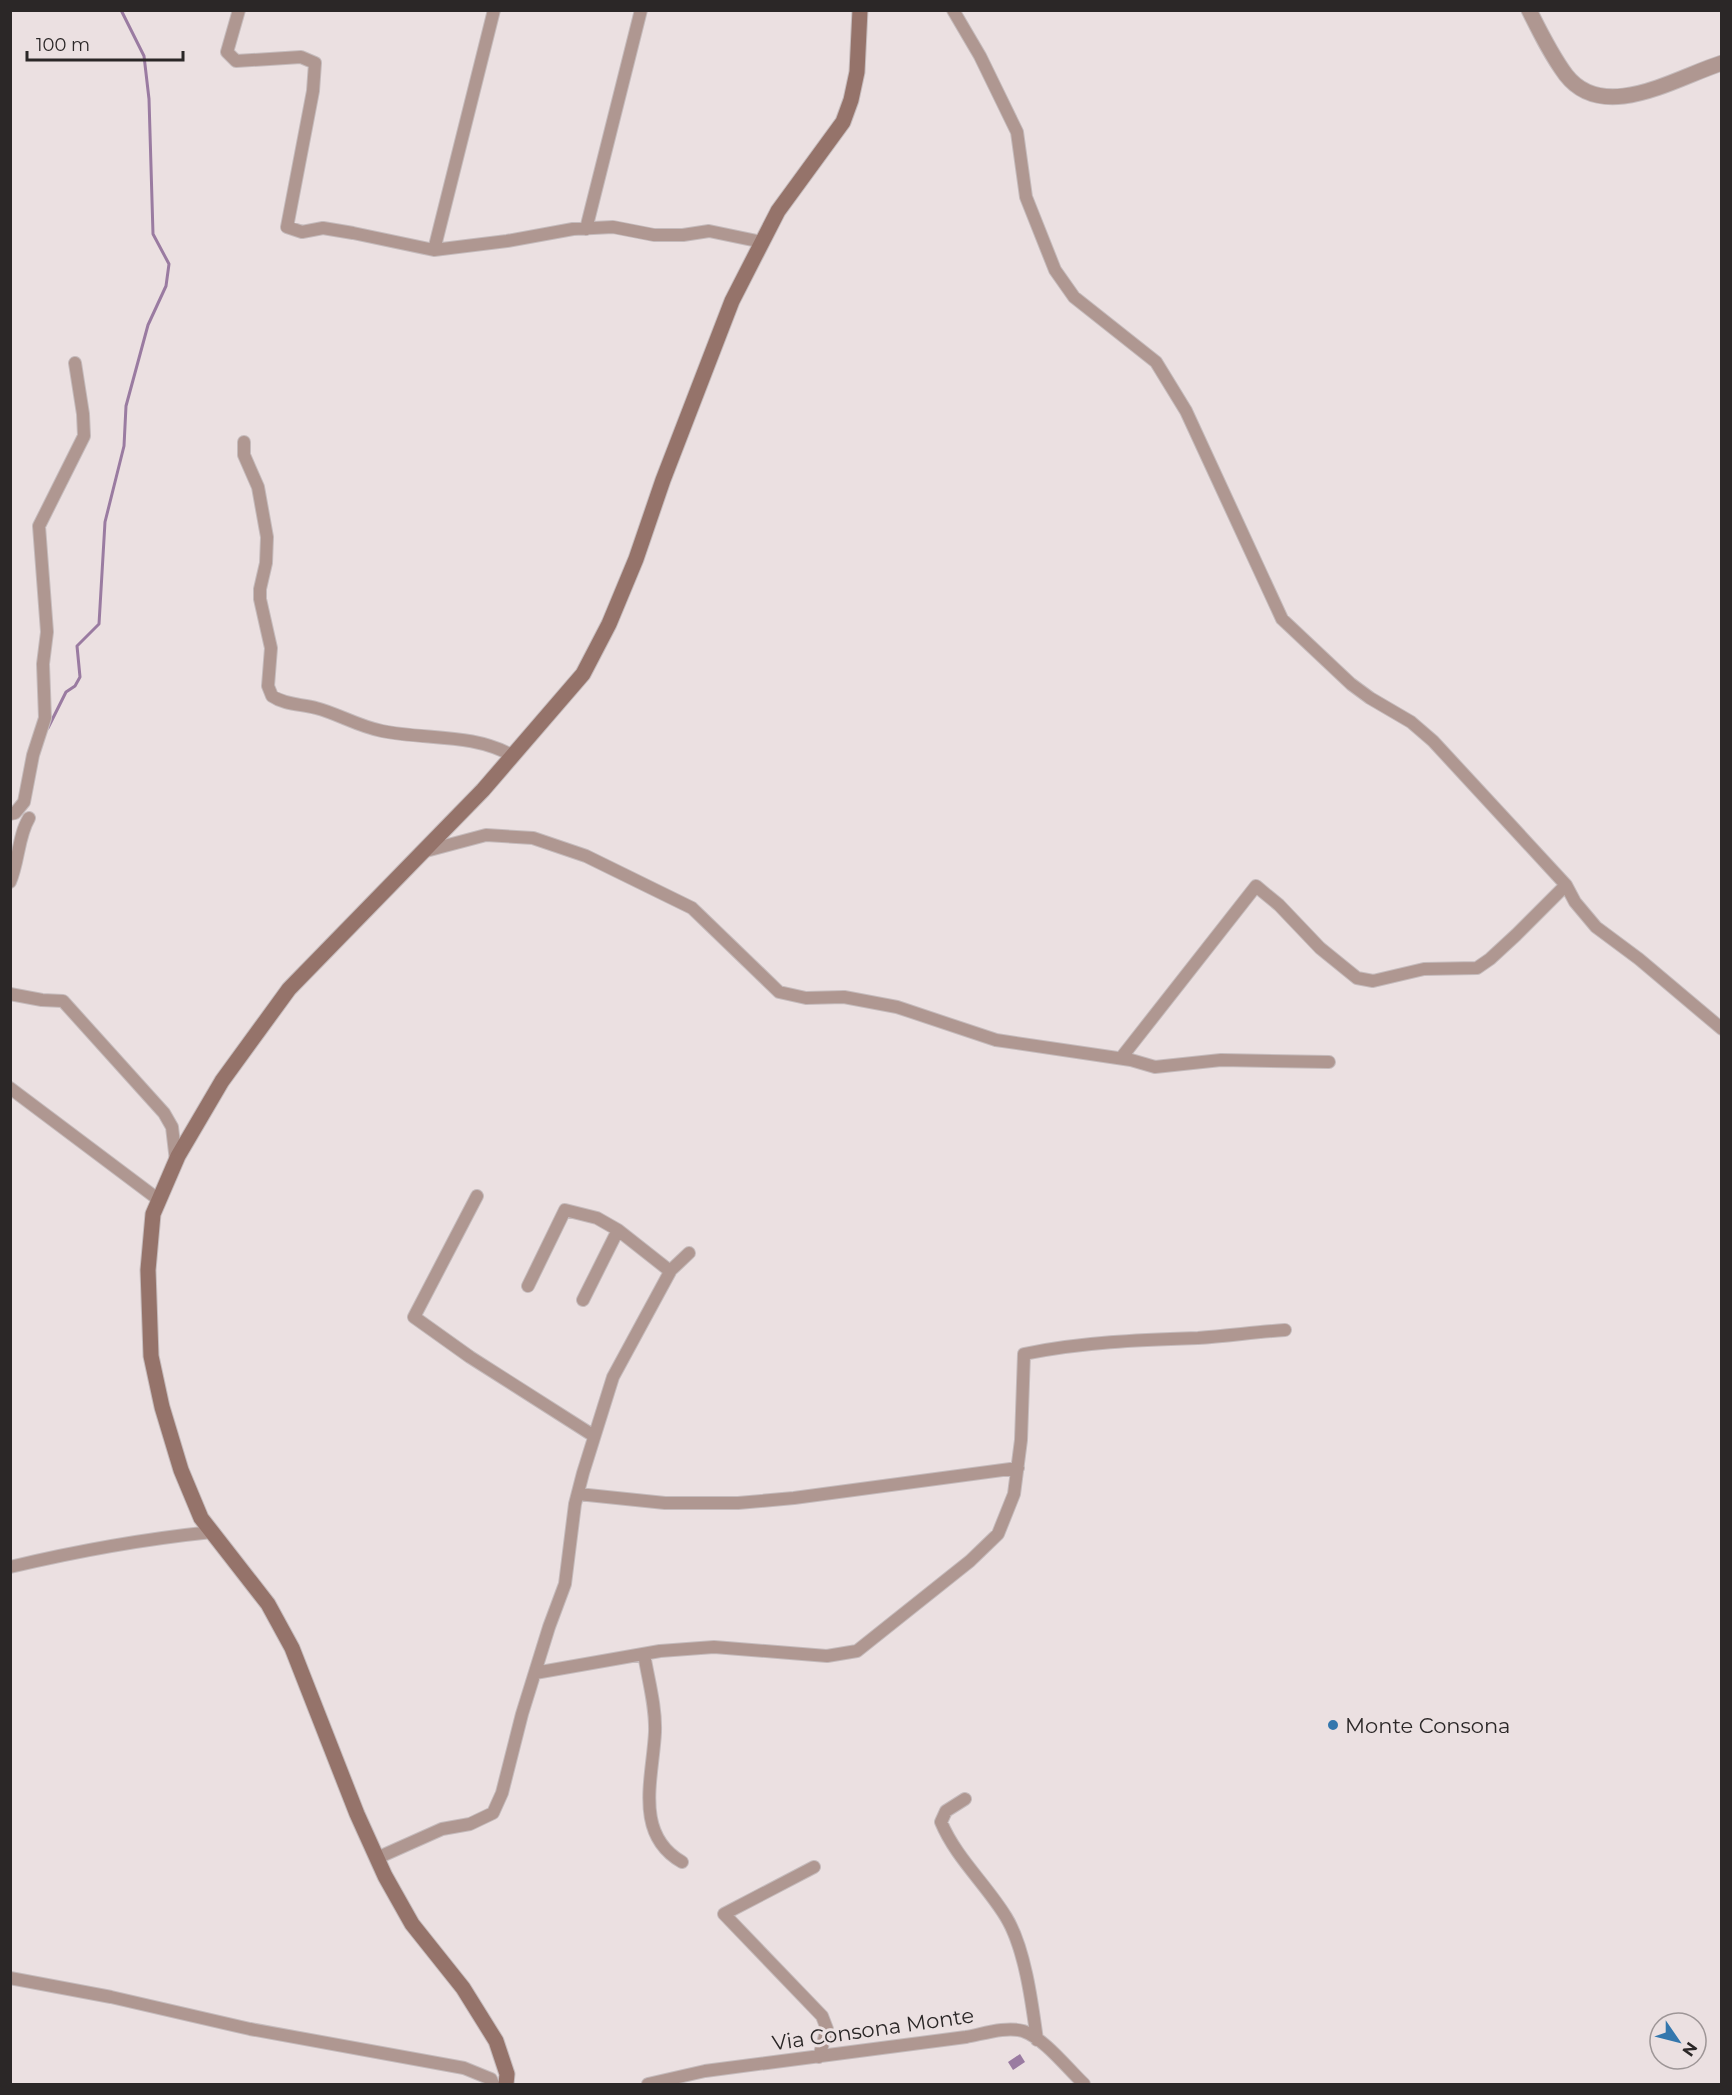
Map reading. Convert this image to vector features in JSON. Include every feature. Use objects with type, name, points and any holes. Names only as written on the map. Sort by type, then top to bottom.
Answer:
[{"type":"main road","points":[[506,2085],[507,2074],[496,2041],[463,1988],[412,1924],[377,1858],[357,1814],[292,1648],[268,1604],[201,1518],[181,1470],[162,1407],[151,1356],[148,1270],[153,1214],[176,1161],[222,1081],[289,989],[513,756],[583,674],[609,624],[636,559],[663,480],[732,301],[778,211],[843,122],[857,72],[860,10]]},
{"type":"street","points":[[239,10],[227,52],[236,61],[301,57],[315,63],[313,91],[287,227],[302,232],[323,228],[343,231],[434,250],[613,227],[673,235],[709,231],[762,242]]},
{"type":"street","points":[[434,250],[494,10]]},
{"type":"street","points":[[585,229],[641,10]]},
{"type":"street","points":[[953,10],[981,56],[1017,132],[1026,197],[1055,270],[1074,297],[1156,362],[1186,411],[1282,619],[1351,684],[1411,722],[1434,741],[1566,885],[1575,902],[1596,927],[1639,959],[1722,1029]]},
{"type":"street","points":[[1529,10],[1568,77],[1583,89],[1605,97],[1632,95],[1722,63]]},
{"type":"street","points":[[10,814],[15,813],[24,802],[33,755],[45,718],[43,664],[47,632],[39,526],[84,436],[82,404],[75,363]]},
{"type":"street","points":[[244,442],[244,454],[258,488],[267,537],[266,563],[260,599],[271,648],[268,686],[272,696],[284,702],[317,708],[366,727],[400,734],[475,742],[494,746],[513,756]]},
{"type":"street","points":[[10,882],[16,866],[25,824],[29,818]]},
{"type":"street","points":[[422,852],[486,836],[533,838],[586,856],[692,908],[779,992],[806,998],[844,997],[897,1007],[996,1040],[1121,1058],[1155,1067],[1221,1060],[1329,1062]]},
{"type":"street","points":[[1121,1058],[1256,886],[1279,905],[1320,948],[1357,978],[1373,981],[1424,969],[1477,968],[1507,943],[1566,885]]},
{"type":"street","points":[[10,994],[63,1001],[169,1121],[172,1127],[176,1161]]},
{"type":"street","points":[[10,1088],[159,1200]]},
{"type":"street","points":[[477,1196],[414,1317],[470,1357],[594,1436]]},
{"type":"street","points":[[528,1286],[566,1210],[597,1218],[618,1230],[670,1271]]},
{"type":"street","points":[[583,1300],[618,1230]]},
{"type":"street","points":[[377,1858],[442,1829],[470,1824],[493,1813],[502,1792],[522,1714],[549,1627],[565,1584],[578,1494],[614,1377],[670,1271],[689,1253]]},
{"type":"street","points":[[535,1673],[644,1654],[714,1647],[827,1656],[857,1651],[962,1567],[998,1534],[1014,1494],[1021,1440],[1024,1354],[1054,1348],[1132,1340],[1200,1338],[1285,1330]]},
{"type":"street","points":[[578,1494],[665,1503],[738,1503],[794,1498],[1017,1468]]},
{"type":"street","points":[[10,1568],[57,1556],[132,1542],[212,1532]]},
{"type":"street","points":[[644,1654],[655,1731],[648,1792],[650,1813],[661,1845],[668,1854],[682,1862]]},
{"type":"street","points":[[965,1799],[946,1811],[941,1822],[969,1869],[1004,1914],[1017,1938],[1037,2040]]},
{"type":"street","points":[[814,1867],[724,1914],[822,2016],[827,2029],[819,2057]]},
{"type":"street","points":[[10,1978],[111,1997],[250,2029],[464,2068],[491,2079],[493,2085]]},
{"type":"street","name":"Via Consona Monte","points":[[648,2085],[705,2071],[1004,2030],[1023,2031],[1037,2040],[1084,2085]]},
{"type":"shaded area","points":[[1020,2054],[1025,2062],[1013,2070],[1008,2062]]},
{"type":"waterway","points":[[48,728],[66,692],[75,686],[80,677],[77,646],[99,624],[105,522],[124,446],[126,406],[148,325],[166,286],[169,264],[153,234],[149,99],[144,56],[121,10]]},
{"type":"place","name":"Monte Consona","points":[[1333,1725]]}]
